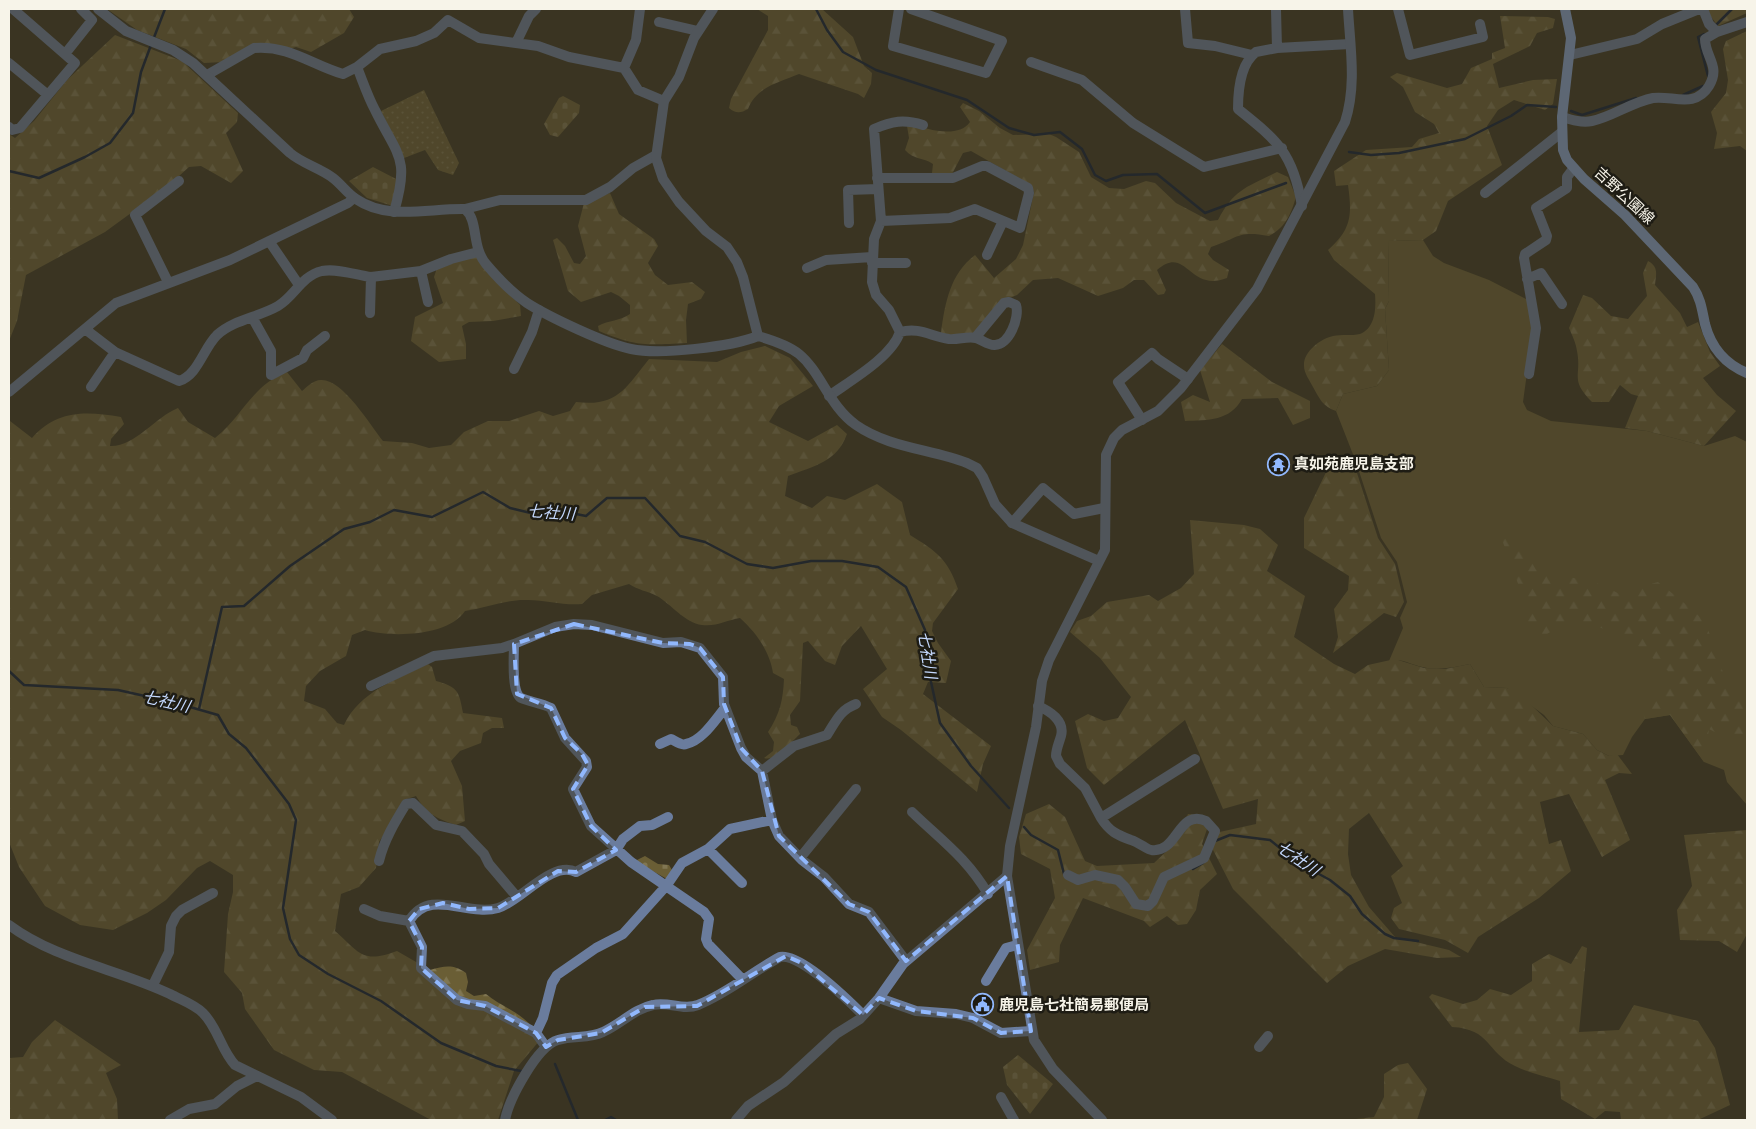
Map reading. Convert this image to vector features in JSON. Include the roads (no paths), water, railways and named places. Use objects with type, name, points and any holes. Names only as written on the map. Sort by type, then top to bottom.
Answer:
[{"type":"main road","name":"吉野公園線","points":[[1565,9],[1571,38],[1562,117],[1563,150],[1573,169],[1625,215],[1693,286],[1699,295],[1705,324],[1715,349],[1737,369],[1747,373]]},
{"type":"street","points":[[9,127],[12,130],[20,128],[75,63],[13,9]]},
{"type":"street","points":[[65,54],[92,20],[81,9]]},
{"type":"street","points":[[98,9],[116,24],[135,35],[172,50],[207,75],[290,153],[303,163],[332,176],[354,198],[394,212],[465,209],[500,200],[586,200],[610,187],[633,168],[656,155]]},
{"type":"street","points":[[516,43],[529,16],[536,9]]},
{"type":"street","points":[[624,68],[636,40],[640,9]]},
{"type":"street","points":[[713,9],[698,31],[687,52],[679,77],[664,101],[656,155],[663,179],[675,197],[706,231],[727,247],[737,262],[745,283],[758,336]]},
{"type":"street","points":[[899,9],[892,46],[986,73],[1002,41],[911,9]]},
{"type":"street","points":[[1186,9],[1188,43],[1216,46],[1252,55],[1277,48],[1350,44]]},
{"type":"street","points":[[1102,1120],[1053,1069],[1043,1056],[1031,1031],[1007,876],[1010,846],[1036,727],[1042,681],[1049,660],[1105,550],[1106,455],[1109,446],[1122,430],[1162,407],[1188,379],[1257,289],[1302,206],[1350,107],[1352,87],[1348,9]]},
{"type":"street","points":[[1398,9],[1410,55],[1483,37],[1480,24]]},
{"type":"street","points":[[1570,54],[1638,39],[1662,24],[1699,9]]},
{"type":"street","points":[[1703,9],[1709,24],[1717,32]]},
{"type":"street","points":[[1276,10],[1277,48]]},
{"type":"street","points":[[207,75],[254,48],[261,47],[301,55],[343,74],[357,68],[380,49],[416,41],[434,33],[448,20],[479,38],[538,46],[596,64],[624,68],[638,90],[664,101]]},
{"type":"street","points":[[658,22],[698,31]]},
{"type":"street","points":[[1562,117],[1581,122],[1594,120],[1653,98],[1682,101],[1701,95],[1709,86],[1714,69],[1705,45],[1705,39],[1717,32],[1747,22]]},
{"type":"street","points":[[1252,55],[1238,89],[1238,109],[1268,133],[1282,148],[1296,175],[1302,206]]},
{"type":"street","points":[[1031,62],[1082,80],[1133,123],[1204,167],[1282,148]]},
{"type":"street","points":[[9,63],[48,95]]},
{"type":"street","points":[[357,68],[399,156],[402,184],[394,212]]},
{"type":"street","points":[[900,332],[889,310],[876,296],[872,282],[874,239],[880,221],[874,129],[891,122],[908,120],[923,125]]},
{"type":"street","points":[[1485,193],[1562,132]]},
{"type":"street","points":[[877,178],[953,178],[982,166],[987,166],[1028,188],[1029,193],[1020,228],[975,209],[950,218],[880,221]]},
{"type":"street","points":[[1529,374],[1536,328],[1527,279],[1525,254],[1546,240],[1547,236],[1536,208],[1567,188],[1567,177],[1573,169]]},
{"type":"street","points":[[168,282],[135,215],[180,181]]},
{"type":"street","points":[[849,223],[848,190],[878,189]]},
{"type":"street","points":[[9,392],[116,302],[230,260],[348,203],[354,198]]},
{"type":"street","points":[[465,209],[472,218],[478,252],[488,266],[518,296],[539,310],[610,343],[642,351],[722,346],[736,344],[758,336],[788,347],[801,356],[844,415],[877,437],[930,451],[976,468],[983,477],[995,504],[1012,523],[1099,561]]},
{"type":"street","points":[[987,255],[1003,221]]},
{"type":"street","points":[[268,241],[300,284]]},
{"type":"street","points":[[84,329],[115,352],[179,381],[190,376],[204,352],[218,334],[279,305],[306,278],[332,270],[371,277],[421,271],[451,259],[478,252]]},
{"type":"street","points":[[807,268],[826,260],[872,260],[906,263]]},
{"type":"street","points":[[421,271],[428,302]]},
{"type":"street","points":[[1527,279],[1541,273],[1562,304]]},
{"type":"street","points":[[370,313],[371,277]]},
{"type":"street","points":[[900,332],[912,329],[950,339],[974,338],[994,345],[1001,343],[1014,329],[1018,316],[1016,305],[1009,302],[1004,303],[974,338]]},
{"type":"street","points":[[514,369],[532,332],[539,310]]},
{"type":"street","points":[[252,317],[271,351],[271,375],[303,358],[307,350],[325,336]]},
{"type":"street","points":[[829,396],[877,361],[895,343],[900,332]]},
{"type":"street","points":[[90,387],[115,352]]},
{"type":"street","points":[[1142,420],[1118,382],[1152,353],[1188,379]]},
{"type":"street","points":[[1012,523],[1043,488],[1074,514],[1104,508]]},
{"type":"street","points":[[371,686],[434,656],[502,648],[555,627],[574,624],[592,625],[663,643],[690,644],[700,648],[720,670],[723,677],[726,708],[746,757],[762,771],[772,820],[779,836],[800,858],[824,877],[850,904],[869,912],[906,961]]},
{"type":"street","points":[[514,644],[514,686],[517,694],[521,698],[551,708],[565,738],[582,754],[587,767],[573,789],[586,819],[616,850],[667,885],[674,893],[704,912],[709,919],[706,938],[708,944],[743,980]]},
{"type":"street","points":[[762,771],[794,746],[827,735],[833,722],[842,712],[856,704]]},
{"type":"street","points":[[1038,706],[1049,710],[1060,726],[1062,732],[1056,756],[1060,764],[1085,788],[1107,828],[1116,834],[1143,844],[1146,849],[1152,851],[1167,846],[1180,827],[1192,820],[1206,821],[1215,831],[1204,858],[1164,877],[1153,901],[1148,906],[1136,904],[1125,886],[1118,880],[1095,875],[1078,880],[1068,875]]},
{"type":"street","points":[[660,744],[671,739],[684,745],[687,744],[701,736],[726,708]]},
{"type":"street","points":[[1101,818],[1195,759]]},
{"type":"street","points":[[800,858],[856,789]]},
{"type":"street","points":[[379,861],[382,849],[406,804],[414,803],[436,825],[462,831],[484,854],[489,864],[516,897]]},
{"type":"street","points":[[912,812],[939,838],[955,849],[976,873],[988,894]]},
{"type":"street","points":[[409,921],[414,913],[432,904],[485,909],[498,908],[558,871],[570,869],[576,872],[616,850],[633,830],[640,826],[652,825],[668,816]]},
{"type":"street","points":[[536,1033],[543,1018],[552,983],[557,975],[596,948],[623,934],[667,885],[682,863],[708,848],[730,829],[772,820]]},
{"type":"street","points":[[708,848],[742,883]]},
{"type":"street","points":[[736,1120],[748,1106],[784,1082],[836,1034],[863,1015],[879,998],[906,961],[988,894],[1007,876]]},
{"type":"street","points":[[154,985],[169,952],[171,926],[176,916],[182,910],[213,893]]},
{"type":"street","points":[[364,909],[380,916],[409,921]]},
{"type":"street","points":[[409,921],[422,947],[421,968],[440,988],[457,1000],[468,1004],[485,1006],[536,1033],[546,1047]]},
{"type":"street","points":[[9,925],[25,937],[49,948],[154,985],[203,1012],[211,1022],[229,1058],[241,1069],[301,1097],[332,1120]]},
{"type":"street","points":[[986,981],[1006,948],[1017,945]]},
{"type":"street","points":[[505,1120],[513,1097],[546,1047],[558,1040],[601,1033],[645,1007],[656,1004],[689,1008],[697,1006],[715,998],[780,957],[793,958],[848,999],[863,1015]]},
{"type":"street","points":[[879,998],[916,1011],[956,1014],[973,1018],[1001,1033],[1031,1031]]},
{"type":"street","points":[[1259,1047],[1268,1036]]},
{"type":"street","points":[[170,1120],[189,1108],[215,1104],[237,1086],[257,1076]]},
{"type":"street","points":[[1001,1097],[1014,1120]]},
{"type":"waterway","points":[[153,40],[165,9]]},
{"type":"waterway","points":[[816,9],[827,30],[843,52],[876,70],[967,100],[1009,128],[1034,135],[1060,132],[1082,149],[1095,175],[1106,181],[1123,175],[1157,174],[1205,213],[1286,183]]},
{"type":"waterway","points":[[1714,27],[1732,9]]},
{"type":"waterway","points":[[1704,34],[1698,37],[1708,76]]},
{"type":"waterway","points":[[9,171],[39,178],[85,157],[110,143],[133,113],[141,72],[151,45]]},
{"type":"waterway","points":[[1683,95],[1703,86]]},
{"type":"waterway","points":[[1571,111],[1582,115],[1636,98]]},
{"type":"waterway","points":[[1349,152],[1371,155],[1399,153],[1465,139],[1511,116],[1527,105],[1556,107]]},
{"type":"waterway","name":"七社川","points":[[199,709],[222,607],[244,606],[290,566],[344,529],[370,522],[394,510],[432,517],[483,492],[510,508],[539,515],[561,511],[586,516],[607,498],[645,498],[680,536],[705,542],[747,564],[773,568],[811,561],[842,561],[878,567],[906,587],[925,630],[924,650],[940,723],[971,766],[1009,808]]},
{"type":"waterway","points":[[9,671],[24,685],[118,690],[218,715],[229,734],[246,748],[289,804],[296,820],[283,908],[290,939],[299,955],[328,974],[381,1001],[441,1043],[496,1066],[521,1071]]},
{"type":"waterway","name":"七社川","points":[[1024,827],[1031,835],[1058,850],[1064,874]]},
{"type":"waterway","name":"七社川","points":[[1215,841],[1230,835],[1270,840],[1297,862],[1330,880],[1350,896],[1362,914],[1385,934],[1394,938],[1418,941]]},
{"type":"waterway","name":"七社川","points":[[1193,869],[1203,863]]},
{"type":"waterway","points":[[555,1064],[578,1120]]},
{"type":"waterway","points":[[605,1120],[611,1117],[616,1120]]},
{"type":"place","name":"真如苑鹿児島支部","points":[[1278,464]]},
{"type":"place","name":"鹿児島七社簡易郵便局","points":[[983,1005]]}]
